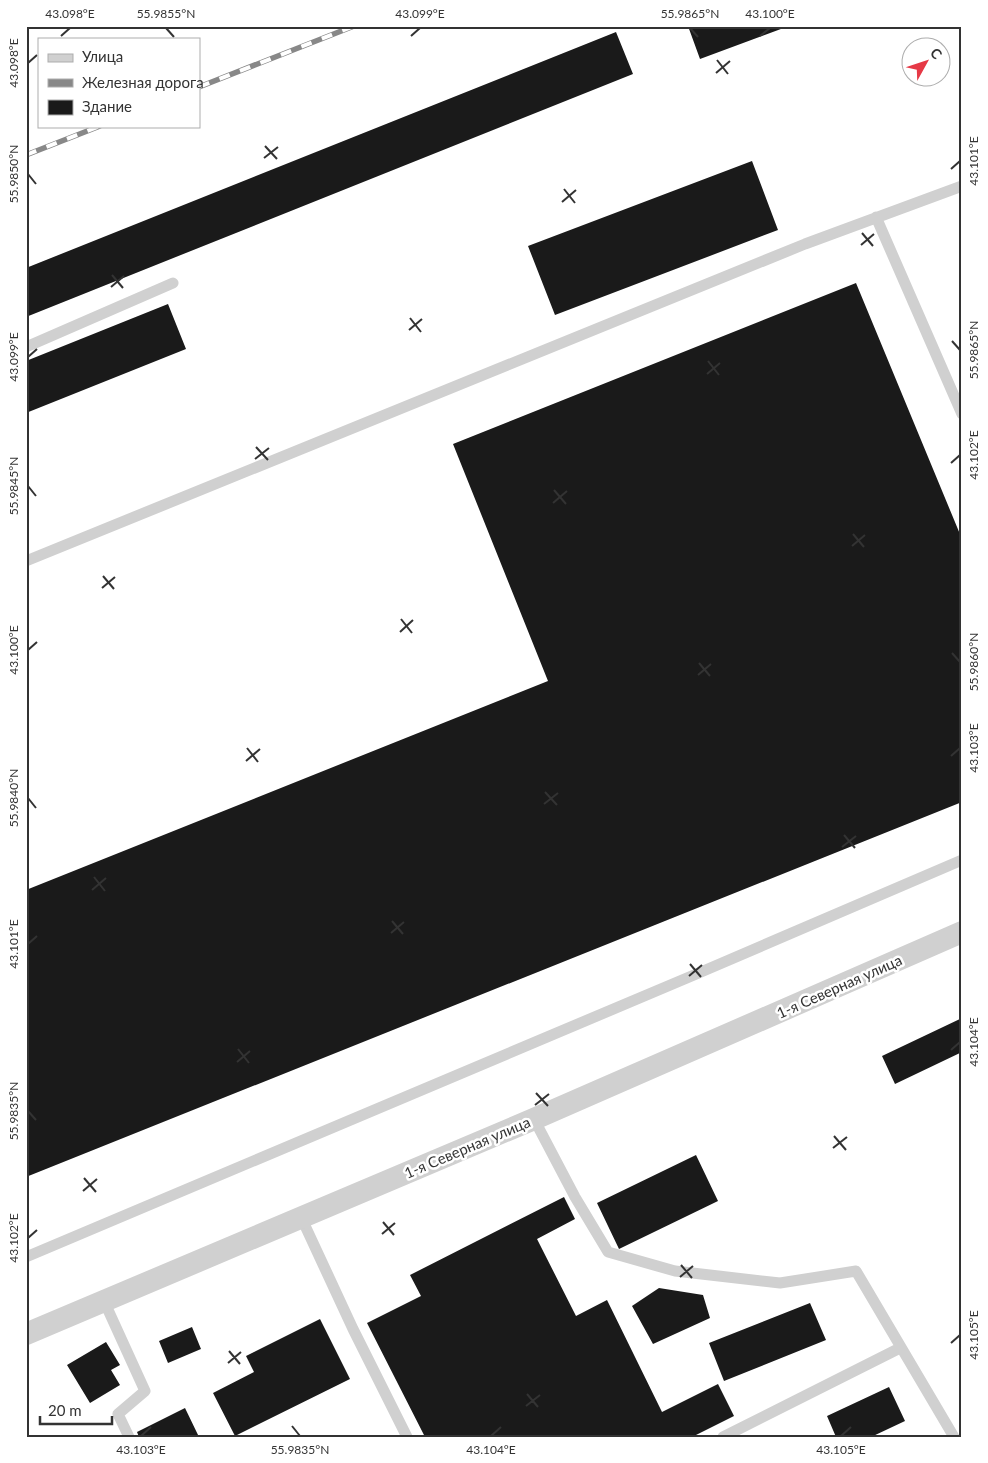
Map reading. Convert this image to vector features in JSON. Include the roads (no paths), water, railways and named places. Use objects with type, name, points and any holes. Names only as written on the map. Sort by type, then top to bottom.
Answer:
[{"type":"street","name":"1-я Северная улица","points":[[26,1334],[534,1118],[962,932]]},
{"type":"lane","points":[[26,561],[804,244],[962,186]]},
{"type":"lane","points":[[876,217],[962,414]]},
{"type":"lane","points":[[26,347],[173,283]]},
{"type":"lane","points":[[26,1257],[962,860]]},
{"type":"lane","points":[[534,1118],[575,1197],[608,1252],[675,1271],[780,1283],[856,1271],[954,1437]]},
{"type":"lane","points":[[301,1217],[353,1329],[407,1437]]},
{"type":"lane","points":[[104,1301],[145,1391],[118,1414],[129,1437]]},
{"type":"lane","points":[[723,1437],[900,1348]]},
{"type":"railway","points":[[200,87],[354,26]]},
{"type":"railway","points":[[26,155],[95,128]]}]
